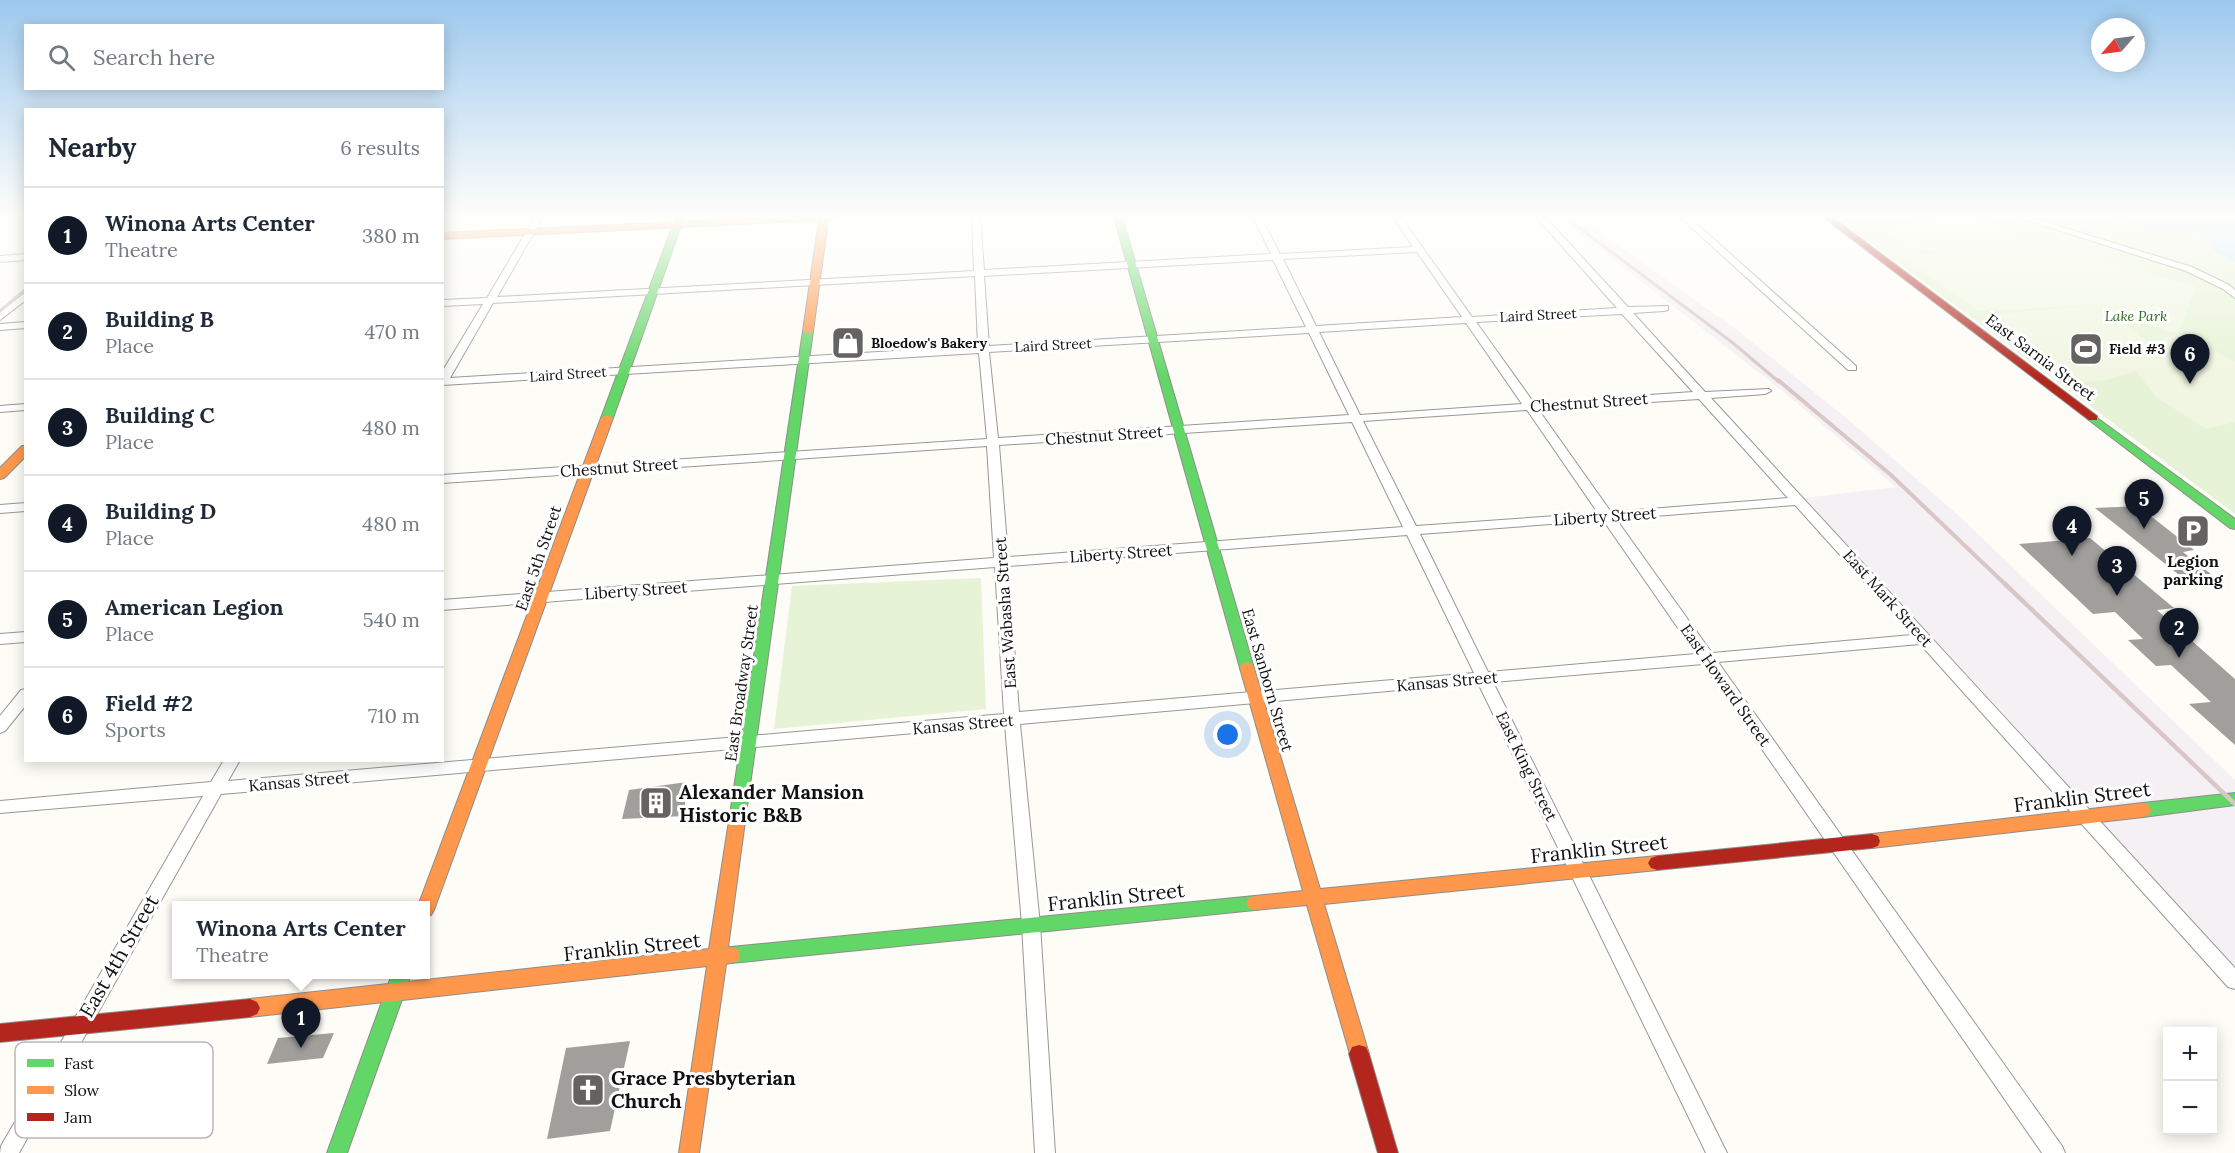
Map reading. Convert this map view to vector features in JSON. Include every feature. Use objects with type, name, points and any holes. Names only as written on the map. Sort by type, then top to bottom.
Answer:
[{"type":"street","points":[[444,380],[508,271]]},
{"type":"street","name":"East 5th Street","points":[[429,901],[660,271]]},
{"type":"street","name":"East Broadway Street","points":[[689,1153],[817,271]]},
{"type":"street","points":[[444,303],[1021,271]]},
{"type":"street","name":"East Sanborn Street","points":[[1131,271],[1153,338],[1388,1153]]},
{"type":"street","name":"East King Street","points":[[1284,271],[1717,1153]]},
{"type":"street","name":"East Howard Street","points":[[1435,271],[2055,1153]]},
{"type":"street","name":"East Mark Street","points":[[1588,271],[1926,639],[2235,981]]},
{"type":"street","points":[[1744,271],[1852,368]]},
{"type":"street","name":"East Sarnia Street","points":[[1898,271],[2235,525]]},
{"type":"street","points":[[2193,271],[2226,287],[2235,295]]},
{"type":"street","name":"East Wabasha Street","points":[[980,273],[983,349],[993,442],[1012,719],[1031,925],[1045,1153]]},
{"type":"street","points":[[0,317],[24,297]]},
{"type":"street","name":"Laird Street","points":[[444,382],[1664,308]]},
{"type":"street","points":[[0,327],[24,326]]},
{"type":"street","name":"Chestnut Street","points":[[444,479],[1765,391]]},
{"type":"street","points":[[0,409],[24,407]]},
{"type":"street","points":[[0,476],[24,451]]},
{"type":"street","name":"Liberty Street","points":[[444,605],[1799,501]]},
{"type":"street","points":[[0,509],[24,507]]},
{"type":"street","points":[[0,639],[24,637]]},
{"type":"street","name":"Kansas Street","points":[[0,807],[1926,639]]},
{"type":"street","points":[[0,727],[24,697]]},
{"type":"street","name":"East 4th Street","points":[[70,1042],[231,762]]},
{"type":"street","name":"Franklin Street","points":[[0,1033],[78,1027],[1031,925],[1839,845],[2235,799]]},
{"type":"street","points":[[337,1153],[400,979]]},
{"type":"street","name":"East 4th Street","points":[[8,1153],[16,1138]]},
{"type":"shaded area","points":[[1628,271],[1654,271],[1741,333],[1845,417],[1958,515],[2235,780],[2235,974],[1805,498],[1896,487],[1779,388]]},
{"type":"green space","name":"Lake Park","points":[[1909,271],[2235,271],[2235,514]]},
{"type":"green space","points":[[1922,271],[2138,271],[2196,286],[2178,333],[2235,362],[2235,422],[2206,429],[2156,397],[2136,371],[2107,380],[2076,383],[1983,315],[2100,305],[1978,311]],"holes":[[[2115,315],[2177,334],[2148,343]]]},
{"type":"green space","points":[[981,578],[986,709],[774,729],[792,586]]},
{"type":"building","name":"Bloedow's Bakery","points":[[860,339],[859,349],[837,350],[838,340]]},
{"type":"building","points":[[2138,506],[2194,550],[2183,552],[2221,582],[2193,586],[2095,508]]},
{"type":"building","points":[[2090,538],[2174,608],[2157,610],[2235,679],[2235,745],[2189,704],[2211,702],[2171,665],[2156,666],[2128,640],[2143,639],[2115,612],[2093,614],[2019,544]]},
{"type":"building","name":"Alexander Mansion Historic B&B","points":[[687,782],[684,816],[622,819],[629,790]]},
{"type":"building","points":[[334,1033],[323,1058],[267,1064],[278,1038]]},
{"type":"building","name":"Grace Presbyterian Church","points":[[630,1041],[610,1131],[547,1139],[566,1048]]},
{"type":"railway","points":[[1637,271],[1733,343],[1779,382]]},
{"type":"railway","points":[[0,311],[24,291]]},
{"type":"railway","points":[[1778,380],[1891,475],[2007,586]]},
{"type":"railway","points":[[2005,584],[2235,804]]},
{"type":"traffic: fast","points":[[607,418],[660,271]]},
{"type":"traffic: fast","points":[[1133,271],[1247,668]]},
{"type":"traffic: fast","points":[[737,821],[808,331]]},
{"type":"traffic: fast","points":[[2093,418],[2235,525]]},
{"type":"traffic: fast","points":[[2143,810],[2235,799]]},
{"type":"traffic: fast","points":[[731,955],[1255,903]]},
{"type":"traffic: fast","points":[[337,1153],[400,979]]},
{"type":"traffic: slow","points":[[808,331],[816,271]]},
{"type":"traffic: slow","points":[[428,901],[607,418]]},
{"type":"traffic: slow","points":[[0,475],[24,451]]},
{"type":"traffic: slow","points":[[1247,668],[1359,1054]]},
{"type":"traffic: slow","points":[[1872,841],[2143,810]]},
{"type":"traffic: slow","points":[[689,1153],[737,821]]},
{"type":"traffic: slow","points":[[1255,903],[1657,863]]},
{"type":"traffic: slow","points":[[250,1008],[731,955]]},
{"type":"traffic: jam","points":[[1898,271],[2093,418]]},
{"type":"traffic: jam","points":[[1657,863],[1872,841]]},
{"type":"traffic: jam","points":[[0,1033],[250,1008]]},
{"type":"traffic: jam","points":[[1359,1054],[1388,1153]]},
{"type":"place","name":"Bloedow's Bakery","points":[[848,343]]},
{"type":"place","name":"Field #3","points":[[2086,349]]},
{"type":"place","name":"Field #2","points":[[2190,384]]},
{"type":"place","name":"American Legion","points":[[2144,529]]},
{"type":"place","name":"Legion parking","points":[[2193,531]]},
{"type":"place","name":"Building D","points":[[2072,556]]},
{"type":"place","name":"Building C","points":[[2117,596]]},
{"type":"place","name":"Building B","points":[[2179,658]]},
{"type":"place","name":"Alexander Mansion Historic B&B","points":[[656,803]]},
{"type":"place","name":"Winona Arts Center","points":[[301,1048]]},
{"type":"place","name":"Grace Presbyterian Church","points":[[588,1090]]}]
